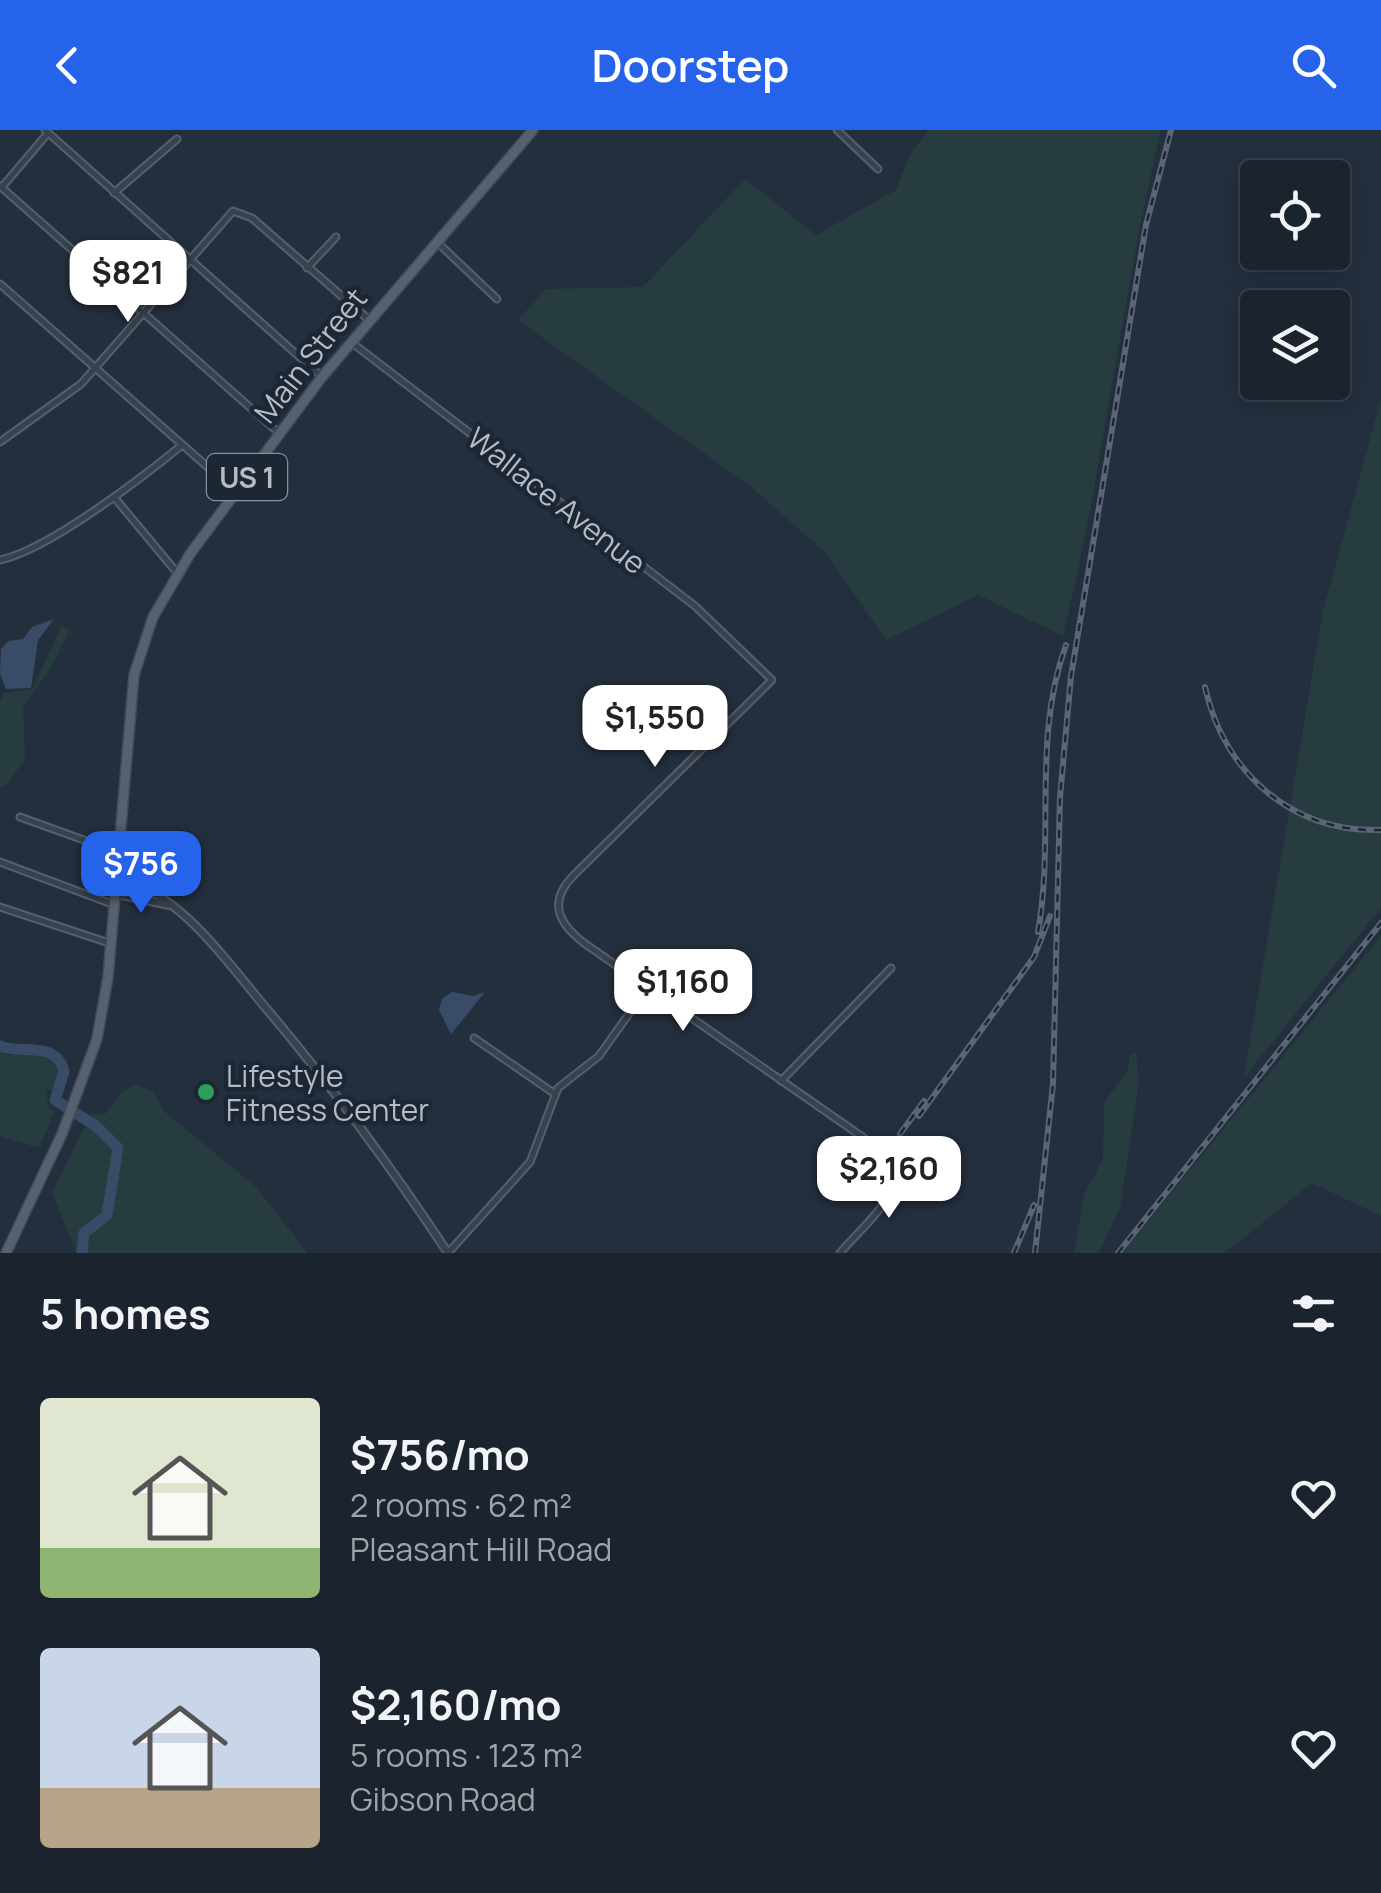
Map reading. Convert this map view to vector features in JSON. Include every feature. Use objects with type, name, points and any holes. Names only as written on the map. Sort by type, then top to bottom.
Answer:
[{"type":"main road","name":"Main Street","points":[[6,1253],[68,1120],[97,1038],[112,943],[137,663],[153,617],[178,574],[322,376],[532,130]]},
{"type":"street","points":[[837,130],[878,169]]},
{"type":"street","points":[[280,433],[0,188],[47,131],[322,376]]},
{"type":"street","points":[[114,193],[177,139]]},
{"type":"street","points":[[0,442],[66,396],[228,214],[238,209],[368,319]]},
{"type":"street","points":[[307,269],[336,238]]},
{"type":"street","points":[[436,242],[497,298]]},
{"type":"street","points":[[0,284],[236,492]]},
{"type":"street","name":"Wallace Avenue","points":[[350,341],[695,606],[772,680],[572,876],[558,898],[563,924],[648,987]]},
{"type":"street","points":[[0,562],[34,547],[114,497],[182,445]]},
{"type":"street","points":[[114,497],[178,574]]},
{"type":"street","points":[[20,817],[120,852]]},
{"type":"street","points":[[0,862],[116,899],[175,908]]},
{"type":"street","points":[[118,878],[148,888],[202,931],[333,1086],[448,1253],[530,1162],[555,1094],[599,1056],[648,987],[888,1153],[900,1172],[895,1186],[840,1253]]},
{"type":"street","points":[[0,907],[112,943]]},
{"type":"street","points":[[781,1081],[891,968]]},
{"type":"street","points":[[474,1038],[555,1094]]},
{"type":"green space","points":[[929,130],[1161,130],[1063,636],[978,595],[886,640],[826,553],[750,486],[518,320],[546,289],[643,287],[745,179],[816,235],[896,190],[911,153]]},
{"type":"green space","points":[[1381,399],[1381,908],[1244,1077],[1323,611]]},
{"type":"green space","points":[[62,625],[70,630],[51,668],[23,706],[25,759],[8,783],[0,787],[0,701],[4,693],[32,689]]},
{"type":"green space","points":[[1381,936],[1381,1216],[1312,1183],[1225,1253],[1122,1253]]},
{"type":"green space","points":[[0,1048],[8,1055],[39,1053],[60,1068],[57,1088],[46,1091],[49,1109],[55,1110],[39,1148],[0,1136]]},
{"type":"green space","points":[[1136,1053],[1139,1082],[1120,1208],[1099,1253],[1074,1253],[1084,1195],[1103,1159],[1104,1103],[1128,1069],[1130,1056]]},
{"type":"green space","points":[[135,1085],[152,1091],[166,1113],[254,1185],[308,1253],[77,1253],[52,1193],[91,1114],[104,1115],[123,1091]]},
{"type":"water","points":[[54,619],[38,640],[31,688],[6,689],[0,673],[1,649],[9,641],[23,639],[32,627]]},
{"type":"water","points":[[452,992],[473,996],[485,992],[451,1034],[439,1010],[442,999]]},
{"type":"waterway","points":[[0,1046],[54,1055],[64,1071],[55,1100],[96,1126],[118,1148],[107,1215],[84,1233],[82,1253]]},
{"type":"railway","points":[[1035,1253],[1053,1084],[1060,797],[1071,676],[1146,225],[1171,130]]},
{"type":"railway","points":[[1038,932],[1050,716],[1066,645]]},
{"type":"railway","points":[[1205,687],[1228,746],[1266,792],[1318,821],[1381,830]]},
{"type":"railway","points":[[919,1116],[1034,957],[1050,916]]},
{"type":"railway","points":[[1118,1253],[1381,923]]},
{"type":"railway","points":[[900,1134],[924,1101]]},
{"type":"railway","points":[[1014,1253],[1034,1205]]},
{"type":"place","name":"Lifestyle Fitness Center","points":[[206,1092]]}]
